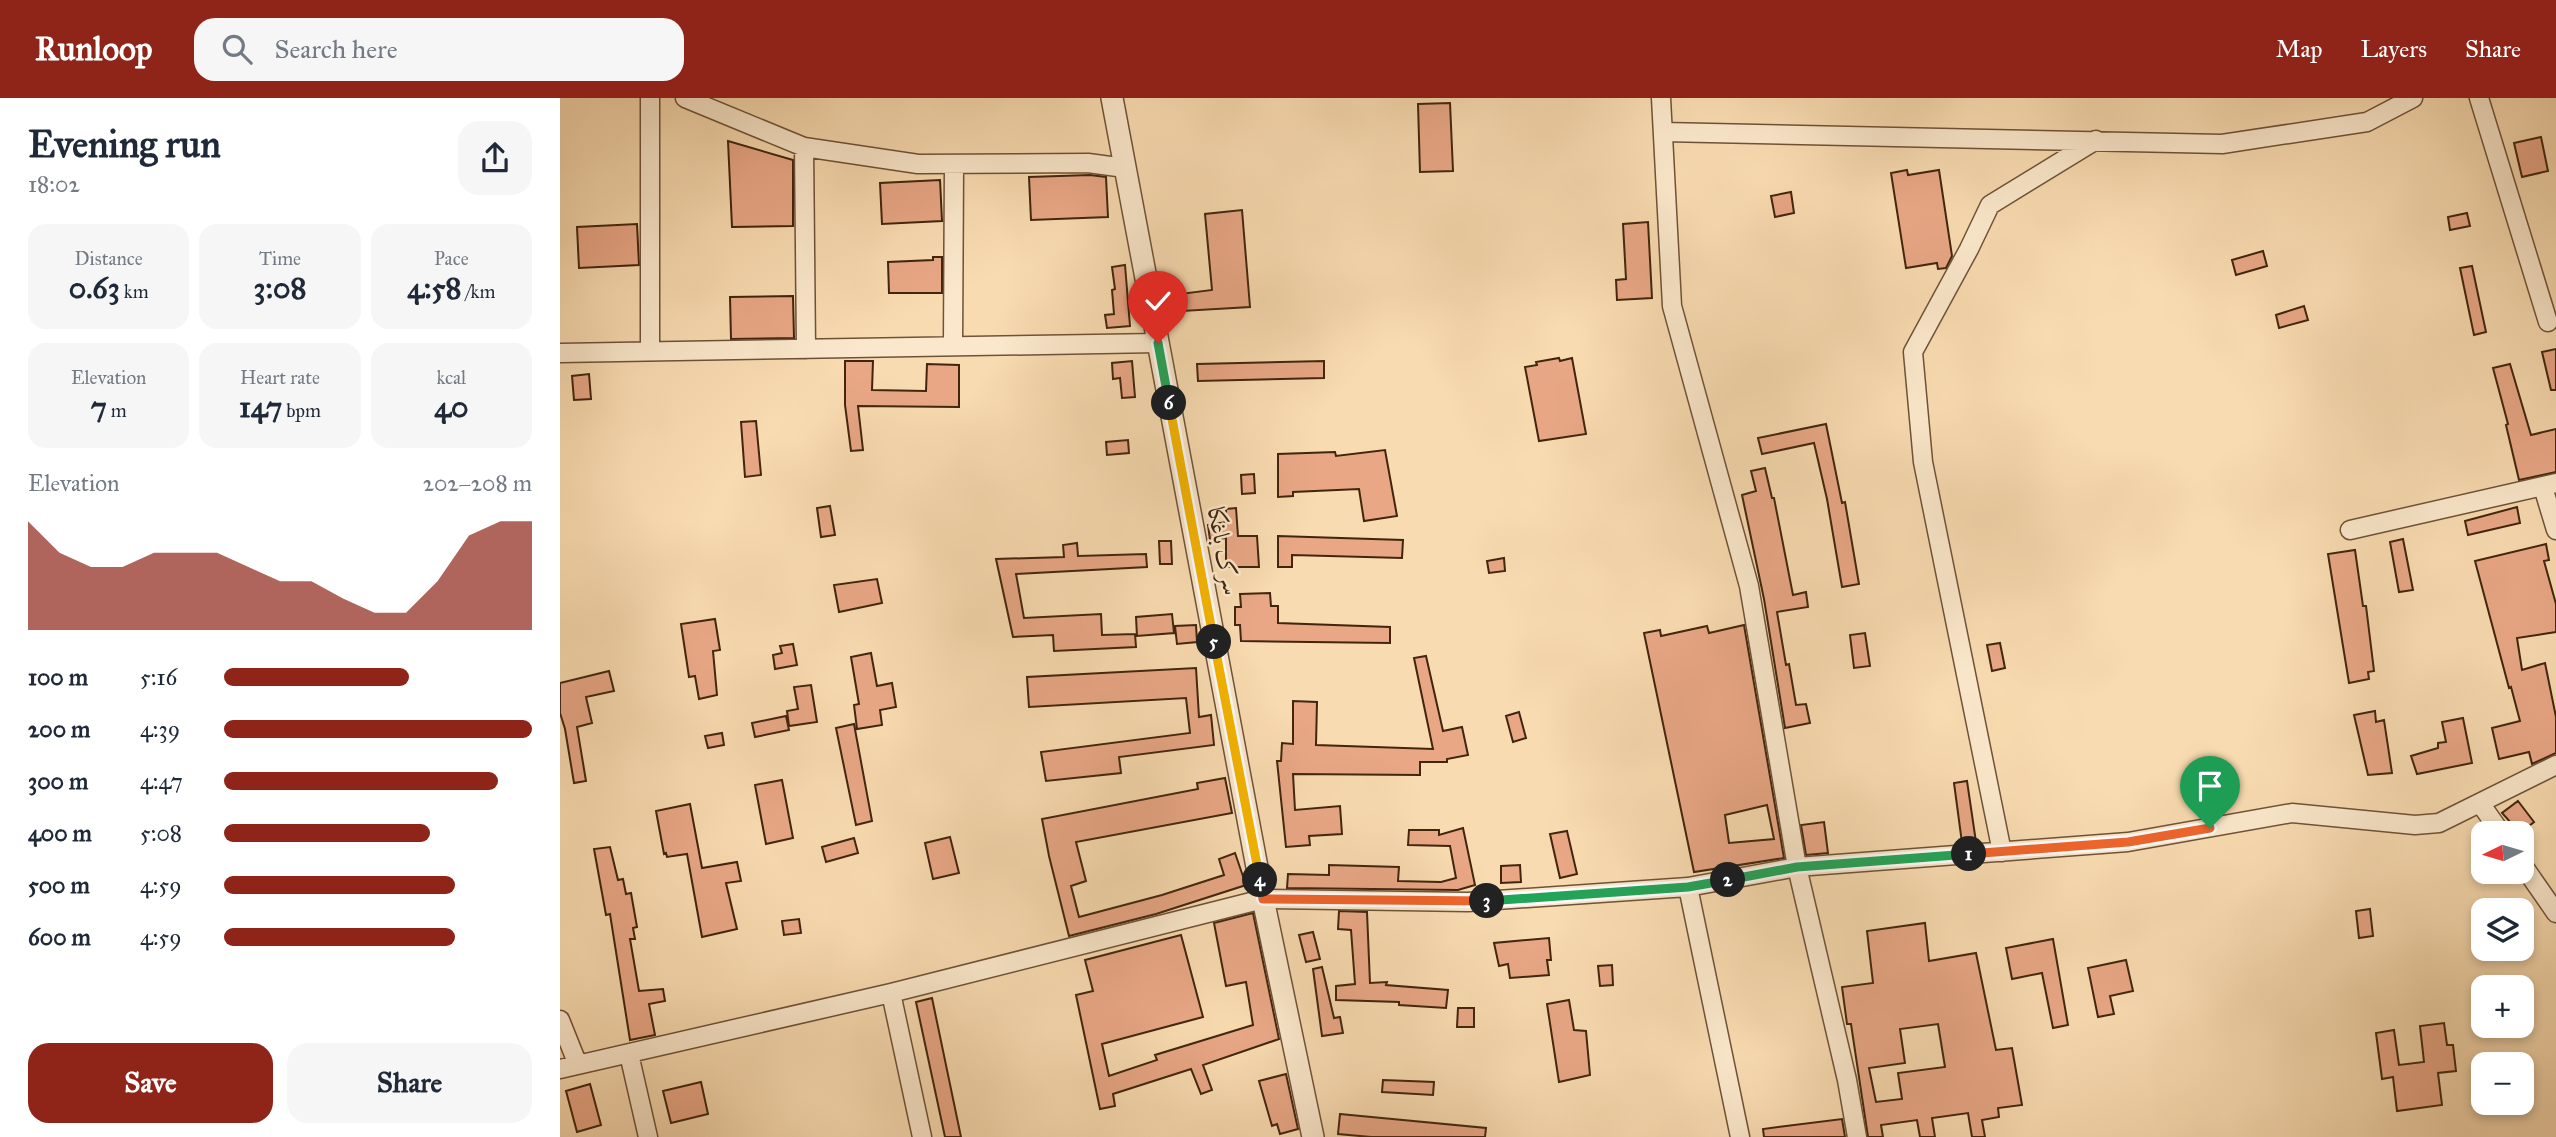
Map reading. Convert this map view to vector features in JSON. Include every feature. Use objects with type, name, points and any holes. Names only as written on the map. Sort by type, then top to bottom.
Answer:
[{"type":"street","points":[[650,98],[650,351]]},
{"type":"street","points":[[685,98],[804,147],[918,164],[954,166],[1088,163],[1125,168]]},
{"type":"street","name":"سرک باغکا","points":[[1112,98],[1263,899],[1313,1137]]},
{"type":"street","points":[[1661,98],[1672,306],[1749,586],[1797,867],[1847,1080],[1857,1137]]},
{"type":"street","points":[[1663,132],[2222,144],[2367,121],[2413,98]]},
{"type":"street","points":[[2479,98],[2548,323]]},
{"type":"street","points":[[2002,852],[1923,462],[1913,352],[1990,205],[2096,140]]},
{"type":"street","points":[[804,147],[806,349]]},
{"type":"street","points":[[953,346],[954,166]]},
{"type":"street","points":[[560,353],[1158,343]]},
{"type":"street","points":[[2350,530],[2550,485],[2556,530]]},
{"type":"street","points":[[560,1020],[569,1067],[891,993],[1263,899],[1468,902],[1688,887],[1797,867],[2128,842],[2292,814],[2415,825],[2439,823],[2556,765]]},
{"type":"street","points":[[2480,803],[2493,821]]},
{"type":"street","points":[[2534,881],[2556,913]]},
{"type":"street","points":[[1688,887],[1740,1137]]},
{"type":"street","points":[[891,993],[922,1137]]},
{"type":"street","points":[[629,1054],[648,1137]]},
{"type":"building","points":[[1450,103],[1453,171],[1420,172],[1418,104]]},
{"type":"building","points":[[2541,137],[2548,171],[2522,177],[2514,143]]},
{"type":"building","points":[[728,141],[793,160],[793,226],[732,227]]},
{"type":"building","points":[[1907,170],[1908,175],[1939,170],[1952,256],[1946,268],[1938,269],[1937,263],[1906,268],[1891,173]]},
{"type":"building","points":[[1029,177],[1106,177],[1108,217],[1031,220]]},
{"type":"building","points":[[940,180],[942,221],[882,224],[880,183]]},
{"type":"building","points":[[1791,192],[1794,213],[1775,217],[1771,196]]},
{"type":"building","points":[[1242,210],[1250,307],[1182,311],[1180,294],[1212,290],[1205,214]]},
{"type":"building","points":[[2467,213],[2470,226],[2450,230],[2448,217]]},
{"type":"building","points":[[1648,222],[1652,298],[1617,300],[1616,280],[1626,279],[1623,224]]},
{"type":"building","points":[[637,224],[639,265],[579,268],[577,227]]},
{"type":"building","points":[[2263,251],[2267,266],[2236,275],[2232,260]]},
{"type":"building","points":[[933,257],[942,257],[942,293],[889,293],[888,262],[933,260]]},
{"type":"building","points":[[1125,265],[1130,326],[1107,328],[1105,315],[1114,314],[1112,267]]},
{"type":"building","points":[[2472,266],[2486,332],[2474,335],[2460,268]]},
{"type":"building","points":[[793,296],[794,338],[731,339],[730,297]]},
{"type":"building","points":[[2304,306],[2308,320],[2279,328],[2276,315]]},
{"type":"building","points":[[2556,349],[2556,390],[2551,390],[2542,352]]},
{"type":"building","points":[[1559,358],[1560,361],[1572,358],[1586,434],[1539,441],[1525,367]]},
{"type":"building","points":[[845,361],[873,361],[872,390],[926,391],[927,364],[959,365],[959,407],[858,406],[863,450],[851,451],[845,405]]},
{"type":"building","points":[[1132,361],[1135,397],[1122,398],[1120,378],[1113,379],[1112,363]]},
{"type":"building","points":[[1324,361],[1324,378],[1198,381],[1197,364]]},
{"type":"building","points":[[2510,364],[2531,435],[2556,429],[2556,472],[2519,480],[2493,368]]},
{"type":"building","points":[[589,374],[591,399],[574,400],[572,376]]},
{"type":"building","points":[[756,421],[761,475],[745,477],[741,422]]},
{"type":"building","points":[[1826,424],[1842,503],[1845,502],[1859,584],[1842,587],[1814,443],[1762,454],[1758,438]]},
{"type":"building","points":[[1128,440],[1129,453],[1107,455],[1106,442]]},
{"type":"building","points":[[1385,450],[1397,516],[1364,521],[1359,489],[1293,492],[1293,496],[1278,497],[1278,454],[1335,452],[1336,456]]},
{"type":"building","points":[[1765,468],[1774,498],[1793,595],[1806,592],[1808,607],[1777,612],[1796,705],[1806,704],[1810,723],[1785,728],[1764,599],[1742,495],[1756,491],[1751,471]]},
{"type":"building","points":[[1254,474],[1255,493],[1242,494],[1241,475]]},
{"type":"building","points":[[830,506],[835,535],[821,537],[817,508]]},
{"type":"building","points":[[2517,507],[2520,523],[2468,535],[2465,521]]},
{"type":"building","points":[[1236,508],[1238,536],[1257,536],[1259,567],[1226,567],[1226,538],[1210,540],[1208,525],[1226,522],[1226,509]]},
{"type":"building","points":[[1278,536],[1403,540],[1402,558],[1292,555],[1292,567],[1278,567]]},
{"type":"building","points":[[2403,539],[2413,590],[2399,592],[2390,542]]},
{"type":"building","points":[[1159,541],[1171,541],[1172,564],[1160,564]]},
{"type":"building","points":[[1077,543],[1078,556],[1146,554],[1147,567],[1016,574],[1024,618],[1101,614],[1102,635],[1135,634],[1136,647],[1054,651],[1053,635],[1013,637],[996,559],[1064,557],[1063,545]]},
{"type":"building","points":[[2546,544],[2549,560],[2544,561],[2556,604],[2556,632],[2517,638],[2522,670],[2545,663],[2556,717],[2556,753],[2532,764],[2529,752],[2499,759],[2492,728],[2520,721],[2475,561]]},
{"type":"building","points":[[2355,550],[2363,606],[2366,606],[2374,671],[2368,672],[2369,679],[2349,683],[2328,554]]},
{"type":"building","points":[[1504,558],[1505,571],[1489,573],[1487,561]]},
{"type":"building","points":[[877,579],[882,603],[839,612],[834,585]]},
{"type":"building","points":[[1270,593],[1271,606],[1278,606],[1278,623],[1390,627],[1390,643],[1241,641],[1240,625],[1235,625],[1235,607],[1241,607],[1240,594]]},
{"type":"building","points":[[1172,614],[1174,633],[1137,636],[1136,617]]},
{"type":"building","points":[[715,619],[720,650],[713,651],[717,695],[699,699],[695,676],[689,677],[681,624]]},
{"type":"building","points":[[1196,625],[1197,642],[1177,644],[1175,626]]},
{"type":"building","points":[[1744,625],[1784,858],[1694,872],[1644,633],[1660,630],[1661,636],[1707,626],[1709,633]],"holes":[[[1767,805],[1774,839],[1729,843],[1725,815]]]},
{"type":"building","points":[[1865,633],[1870,666],[1854,668],[1850,635]]},
{"type":"building","points":[[2000,643],[2005,668],[1992,671],[1987,645]]},
{"type":"building","points":[[793,644],[797,665],[775,669],[773,655],[782,653],[780,646]]},
{"type":"building","points":[[871,653],[877,686],[892,683],[896,707],[880,710],[882,725],[857,729],[854,705],[859,704],[851,657]]},
{"type":"building","points":[[1426,656],[1443,731],[1462,727],[1468,755],[1447,759],[1447,762],[1420,762],[1420,775],[1293,774],[1295,810],[1340,806],[1342,834],[1309,836],[1310,845],[1286,847],[1277,761],[1281,761],[1282,743],[1293,744],[1293,701],[1317,702],[1316,745],[1433,749],[1414,658]]},
{"type":"building","points":[[1196,668],[1199,717],[1211,715],[1214,745],[1119,757],[1121,773],[1046,781],[1041,752],[1190,733],[1186,698],[1029,707],[1027,677]]},
{"type":"building","points":[[609,671],[614,691],[586,697],[592,723],[577,727],[586,781],[574,783],[560,713],[560,683]]},
{"type":"building","points":[[811,685],[817,722],[789,726],[787,711],[798,709],[794,687]]},
{"type":"building","points":[[2375,711],[2376,722],[2384,720],[2392,773],[2368,775],[2354,715]]},
{"type":"building","points":[[1519,712],[1526,738],[1513,742],[1506,716]]},
{"type":"building","points":[[786,716],[789,730],[755,737],[752,723]]},
{"type":"building","points":[[2463,718],[2472,763],[2417,774],[2411,756],[2438,748],[2438,743],[2446,742],[2442,722]]},
{"type":"building","points":[[854,724],[872,821],[856,825],[836,728]]},
{"type":"building","points":[[722,733],[724,745],[708,748],[705,736]]},
{"type":"building","points":[[1225,778],[1232,813],[1076,842],[1086,881],[1071,886],[1079,917],[1224,875],[1219,859],[1235,853],[1246,885],[1156,914],[1069,936],[1042,819],[1198,789],[1197,783]]},
{"type":"building","points":[[782,780],[793,838],[766,844],[755,785]]},
{"type":"building","points":[[1967,781],[1976,842],[1962,843],[1954,783]]},
{"type":"building","points":[[2518,801],[2533,821],[2509,821],[2502,813]]},
{"type":"building","points":[[690,804],[702,868],[737,862],[741,881],[726,883],[737,929],[702,937],[687,854],[667,857],[666,853],[664,854],[656,811]]},
{"type":"building","points":[[1824,822],[1828,853],[1806,855],[1801,825]]},
{"type":"building","points":[[1463,828],[1475,885],[1458,890],[1287,888],[1288,874],[1329,875],[1329,865],[1399,867],[1398,881],[1441,882],[1456,878],[1450,846],[1408,845],[1409,830],[1439,830],[1439,835]]},
{"type":"building","points":[[1567,831],[1577,874],[1560,878],[1550,834]]},
{"type":"building","points":[[950,837],[959,873],[933,879],[925,843]]},
{"type":"building","points":[[854,838],[858,853],[826,862],[822,847]]},
{"type":"building","points":[[610,847],[618,880],[623,879],[626,894],[631,893],[637,927],[633,928],[635,939],[630,939],[639,991],[663,989],[665,1001],[649,1004],[655,1035],[630,1040],[610,914],[606,915],[594,849]]},
{"type":"building","points":[[1520,865],[1521,882],[1501,883],[1501,866]]},
{"type":"building","points":[[2370,909],[2373,936],[2359,938],[2356,911]]},
{"type":"building","points":[[1339,911],[1367,912],[1370,983],[1387,982],[1386,985],[1448,990],[1446,1008],[1399,1005],[1399,1002],[1336,1000],[1336,986],[1355,984],[1351,930],[1338,929]]},
{"type":"building","points":[[1253,913],[1279,1039],[1203,1065],[1212,1090],[1201,1094],[1191,1069],[1113,1094],[1115,1106],[1100,1109],[1076,995],[1093,991],[1085,960],[1181,935],[1203,1017],[1102,1044],[1109,1076],[1157,1060],[1155,1055],[1253,1025],[1246,982],[1226,986],[1214,923]]},
{"type":"building","points":[[799,919],[801,933],[784,935],[782,921]]},
{"type":"building","points":[[1925,923],[1929,961],[1976,953],[1996,1050],[2012,1048],[2022,1105],[1998,1108],[1999,1117],[1982,1120],[1985,1137],[1972,1137],[1968,1113],[1932,1118],[1935,1137],[1920,1137],[1917,1120],[1881,1125],[1883,1137],[1868,1137],[1851,1024],[1847,1024],[1842,987],[1873,983],[1867,931]],"holes":[[[1938,1024],[1945,1067],[1898,1073],[1902,1099],[1876,1102],[1869,1068],[1905,1063],[1900,1029]]]},
{"type":"building","points":[[1313,932],[1320,959],[1306,962],[1299,935]]},
{"type":"building","points":[[1549,938],[1549,975],[1510,978],[1508,964],[1499,966],[1494,943]]},
{"type":"building","points":[[2053,939],[2068,1025],[2053,1028],[2042,973],[2012,979],[2006,948]]},
{"type":"building","points":[[2126,960],[2133,991],[2110,996],[2114,1014],[2098,1017],[2088,968]]},
{"type":"building","points":[[1612,965],[1613,985],[1600,986],[1598,966]]},
{"type":"building","points":[[1322,967],[1334,1018],[1340,1017],[1343,1033],[1322,1036],[1313,969]]},
{"type":"building","points":[[932,998],[961,1137],[945,1137],[916,1002]]},
{"type":"building","points":[[1569,1000],[1574,1030],[1586,1031],[1590,1075],[1559,1082],[1547,1004]]},
{"type":"building","points":[[1458,1008],[1474,1008],[1474,1027],[1457,1027]]},
{"type":"building","points":[[2444,1023],[2447,1045],[2453,1045],[2456,1071],[2438,1073],[2442,1105],[2397,1111],[2393,1077],[2382,1079],[2376,1033],[2394,1030],[2399,1065],[2424,1062],[2420,1026]]},
{"type":"building","points":[[1286,1074],[1298,1129],[1280,1134],[1277,1124],[1272,1126],[1259,1081]]},
{"type":"building","points":[[1383,1080],[1434,1082],[1433,1095],[1382,1092]]},
{"type":"building","points":[[701,1082],[708,1114],[671,1123],[663,1091]]},
{"type":"building","points":[[590,1084],[601,1125],[577,1132],[566,1091]]},
{"type":"building","points":[[1340,1114],[1486,1128],[1485,1137],[1371,1137],[1338,1134]]},
{"type":"building","points":[[1842,1119],[1845,1137],[1764,1137],[1763,1129]]},
{"type":"route","points":[[1158,343],[1263,899],[1468,902],[1688,887],[1797,867],[2128,842],[2210,828]]}]
